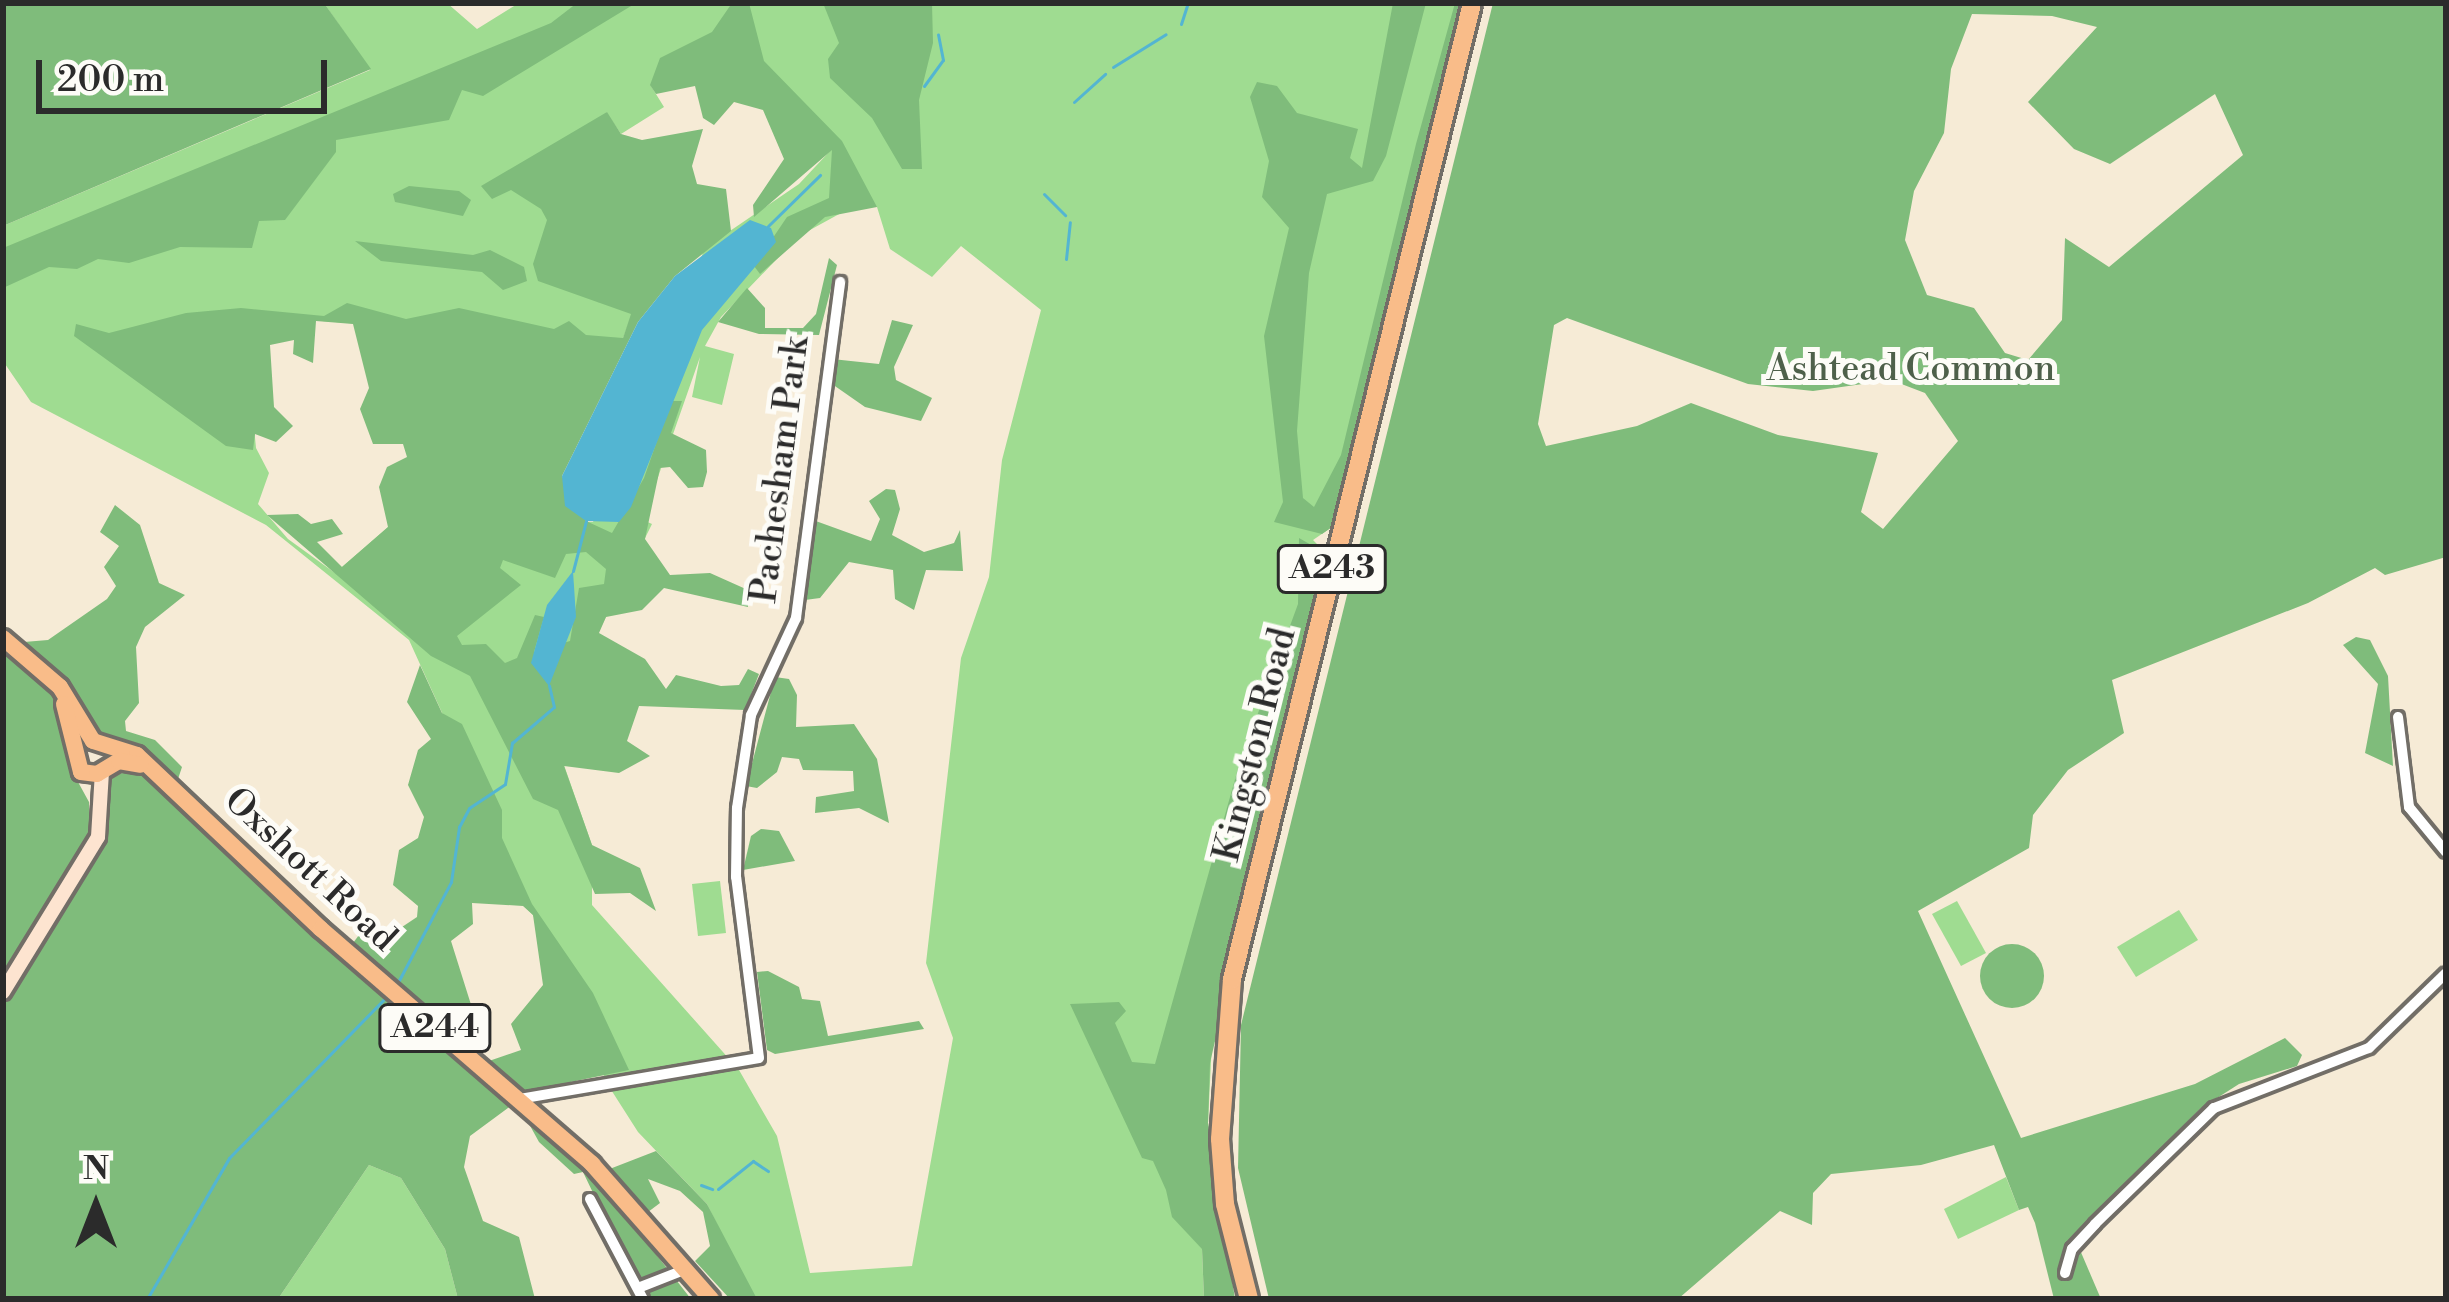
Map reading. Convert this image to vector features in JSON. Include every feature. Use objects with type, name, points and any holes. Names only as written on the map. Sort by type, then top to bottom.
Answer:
[{"type":"highway","name":"Kingston Road","points":[[1249,1299],[1225,1204],[1220,1139],[1232,979],[1472,3]]},
{"type":"main road","points":[[3,638],[73,703],[98,744],[103,770]]},
{"type":"main road","points":[[44,674],[61,695],[78,764]]},
{"type":"main road","name":"Oxshott Road","points":[[98,744],[149,767],[611,1182],[711,1299]]},
{"type":"main road","points":[[78,764],[98,744]]},
{"type":"main road","points":[[78,764],[103,770],[124,761],[149,767]]},
{"type":"street","name":"Pachesham Park","points":[[519,1099],[760,1058],[736,877],[736,808],[752,715],[796,618],[840,282]]},
{"type":"street","points":[[2398,717],[2409,807],[2446,852]]},
{"type":"street","points":[[78,764],[101,804]]},
{"type":"street","points":[[3,992],[91,853],[103,770]]},
{"type":"street","points":[[2065,1274],[2084,1237],[2214,1108],[2368,1048],[2446,973]]},
{"type":"street","points":[[590,1198],[640,1293],[684,1270]]},
{"type":"green space","points":[[3,3],[324,3],[371,69],[3,226]]},
{"type":"green space","points":[[324,3],[447,3],[477,29],[519,3],[1465,3],[1332,527],[1313,540],[1327,554],[1322,582],[1213,1021],[1208,1123],[1228,1244],[1202,1250],[1204,1299],[753,1298],[707,1204],[638,1132],[608,1085],[533,915],[505,887],[484,805],[409,640],[266,525],[31,402],[3,361],[3,226],[370,70]],"holes":[[[723,41],[831,150],[799,184],[705,248],[593,522],[402,515],[335,573],[288,539],[258,504],[269,473],[256,448],[243,315],[621,344],[632,314],[606,112],[621,134],[664,107],[651,86]],[[852,207],[877,207],[890,249],[932,277],[961,246],[1041,310],[1002,460],[989,577],[961,658],[926,963],[953,1038],[912,1266],[810,1273],[777,1136],[739,1070],[592,905],[592,845],[551,728],[652,524],[643,520],[700,357],[692,397],[722,405],[734,354],[705,346],[721,317],[799,236]]]},
{"type":"green space","points":[[577,3],[636,3],[483,96],[462,90],[449,120],[336,140],[336,152],[285,220],[259,221],[252,248],[180,247],[129,263],[98,259],[77,269],[49,267],[3,288],[3,248],[551,23]]},
{"type":"green space","points":[[732,3],[749,3],[764,61],[842,141],[877,207],[825,217],[760,274],[754,266],[787,217],[829,198],[832,150],[754,217],[753,205],[784,159],[763,110],[734,102],[714,125],[703,118],[695,86],[656,94],[650,85],[660,58],[712,32]]},
{"type":"green space","points":[[823,3],[932,3],[933,43],[919,100],[922,169],[902,169],[872,118],[830,78],[828,59],[839,43]]},
{"type":"green space","points":[[1393,3],[1426,3],[1386,156],[1373,181],[1327,194],[1309,273],[1297,431],[1303,498],[1314,507],[1341,455],[1416,144],[1455,3],[1465,3],[1332,527],[1322,534],[1274,522],[1283,502],[1264,336],[1289,228],[1262,197],[1269,161],[1250,97],[1257,82],[1277,86],[1297,113],[1358,129],[1350,158],[1362,168]]},
{"type":"green space","name":"Ashtead Common","points":[[1493,3],[2446,3],[2446,557],[2385,575],[2375,568],[2308,603],[2112,680],[2124,733],[2068,770],[2033,815],[2029,848],[1918,911],[2021,1138],[2195,1084],[2285,1038],[2302,1055],[2297,1066],[2239,1084],[2200,1109],[2074,1236],[2101,1299],[2054,1299],[2035,1223],[2028,1207],[2019,1210],[1994,1145],[1921,1165],[1831,1174],[1813,1193],[1812,1225],[1780,1211],[1678,1299],[1269,1299],[1238,1168],[1241,1025]],"holes":[[[1972,14],[2052,16],[2097,27],[2028,102],[2074,149],[2110,164],[2215,94],[2243,155],[2109,267],[2065,238],[2062,320],[2028,360],[2005,353],[1974,308],[1927,295],[1905,240],[1914,191],[1944,133],[1951,69]],[[1567,318],[1748,384],[1813,391],[1891,380],[1925,393],[1958,441],[1883,529],[1861,512],[1878,453],[1778,435],[1691,403],[1637,426],[1546,446],[1538,424],[1554,325]]]},
{"type":"green space","points":[[607,112],[621,134],[642,140],[703,129],[692,166],[697,184],[726,189],[731,231],[675,276],[638,322],[562,476],[586,521],[612,533],[644,478],[671,401],[682,401],[671,433],[706,450],[703,487],[688,488],[670,467],[660,468],[645,539],[670,575],[710,573],[748,590],[748,607],[664,588],[642,610],[606,617],[599,633],[645,659],[666,689],[676,675],[721,686],[739,685],[748,669],[759,674],[745,710],[639,706],[627,741],[650,756],[619,773],[564,766],[592,845],[640,868],[656,911],[630,893],[595,894],[558,810],[533,799],[470,676],[431,656],[267,515],[298,514],[311,524],[332,519],[343,534],[317,542],[342,567],[388,527],[379,487],[387,467],[407,457],[403,444],[373,444],[360,409],[369,388],[353,324],[316,321],[313,363],[293,354],[294,340],[270,345],[274,407],[293,426],[276,442],[255,434],[253,450],[226,446],[74,336],[76,324],[109,333],[186,313],[241,308],[324,316],[347,303],[406,319],[459,308],[554,329],[569,321],[586,335],[623,338],[631,314],[538,281],[533,264],[547,220],[541,209],[511,190],[492,199],[481,186]],"holes":[[[586,552],[606,569],[604,584],[579,588],[570,641],[534,652],[544,617],[535,615],[517,658],[505,663],[486,644],[462,645],[457,636],[521,585],[500,568],[503,560],[555,578],[566,554]]]},
{"type":"green space","points":[[409,186],[459,191],[471,200],[463,216],[395,202],[393,194]]},
{"type":"green space","points":[[355,241],[473,255],[490,250],[524,267],[527,281],[503,290],[482,272],[381,261]]},
{"type":"green space","points":[[829,258],[837,265],[819,335],[759,334],[718,322],[747,288],[765,308],[765,328],[803,328],[816,314]]},
{"type":"green space","points":[[892,320],[913,325],[894,367],[896,380],[932,398],[921,421],[865,407],[832,384],[832,359],[879,364]]},
{"type":"green space","points":[[886,489],[895,490],[900,509],[892,535],[924,552],[954,543],[960,530],[963,571],[926,570],[914,610],[895,599],[893,570],[849,562],[820,598],[805,600],[813,520],[871,541],[880,519],[869,501]]},
{"type":"green space","points":[[115,505],[140,525],[159,583],[185,595],[145,627],[136,647],[139,703],[125,721],[126,731],[155,740],[182,767],[178,779],[142,748],[98,734],[71,685],[24,642],[48,640],[107,599],[116,586],[104,567],[119,546],[100,532]]},
{"type":"green space","points":[[1299,538],[1327,554],[1210,1063],[1208,1123],[1235,1299],[1204,1299],[1202,1249],[1172,1217],[1153,1161],[1142,1158],[1070,1004],[1119,1002],[1126,1011],[1115,1023],[1132,1062],[1155,1064],[1239,765],[1298,604]]},
{"type":"green space","points":[[2356,637],[2370,640],[2388,676],[2393,766],[2365,753],[2378,684],[2343,645]]},
{"type":"green space","points":[[3,643],[53,690],[72,771],[89,802],[89,837],[101,841],[107,826],[110,775],[136,771],[161,785],[384,999],[512,1105],[470,1136],[464,1167],[483,1221],[519,1237],[535,1299],[458,1299],[445,1249],[401,1178],[369,1165],[278,1299],[3,1299]]},
{"type":"green space","points":[[420,665],[442,713],[462,724],[502,810],[502,838],[532,904],[593,993],[629,1070],[522,1092],[486,1062],[521,1050],[511,1024],[543,985],[533,915],[523,906],[472,903],[473,924],[451,941],[473,1011],[464,1043],[350,947],[365,927],[384,939],[417,917],[418,906],[393,885],[399,850],[418,838],[424,817],[408,785],[418,750],[431,739],[407,702]]},
{"type":"green space","points":[[775,677],[789,679],[797,695],[796,727],[854,724],[877,759],[889,823],[859,808],[815,813],[816,797],[854,791],[853,771],[803,770],[799,759],[782,757],[777,772],[757,788],[746,786]]},
{"type":"green space","points":[[761,829],[779,831],[795,861],[743,870],[751,836]]},
{"type":"green space","points":[[720,881],[726,933],[698,936],[692,884]]},
{"type":"green space","points":[[1957,901],[1986,953],[1961,966],[1932,914]]},
{"type":"green space","points":[[2179,910],[2198,940],[2136,977],[2117,947]]},
{"type":"green space","points":[[2012,944],[2034,954],[2044,976],[2034,998],[2012,1008],[1990,998],[1980,976],[1990,954]]},
{"type":"green space","points":[[768,971],[799,987],[802,999],[820,1001],[828,1036],[919,1021],[924,1029],[775,1054],[767,1050],[757,972]]},
{"type":"green space","points":[[523,1113],[605,1189],[691,1299],[644,1299],[583,1172],[574,1174],[539,1142]]},
{"type":"green space","points":[[656,1151],[707,1204],[757,1299],[730,1299],[695,1261],[710,1246],[703,1212],[680,1191],[648,1179],[660,1203],[648,1212],[607,1170]]},
{"type":"green space","points":[[369,1165],[401,1178],[445,1249],[458,1299],[278,1299]]},
{"type":"green space","points":[[2006,1177],[2019,1210],[1958,1239],[1944,1209]]},
{"type":"water","points":[[750,220],[771,228],[776,242],[702,330],[631,507],[619,522],[586,521],[565,506],[562,476],[638,322],[675,276]]},
{"type":"water","points":[[573,571],[576,617],[549,686],[531,663],[547,605]]},
{"type":"waterway","points":[[1181,24],[1188,3]]},
{"type":"waterway","points":[[924,86],[943,60],[938,34]]},
{"type":"waterway","points":[[1113,67],[1166,34]]},
{"type":"waterway","points":[[1074,102],[1105,74]]},
{"type":"waterway","points":[[768,226],[820,175]]},
{"type":"waterway","points":[[1044,194],[1065,215]]},
{"type":"waterway","points":[[1066,259],[1070,222]]},
{"type":"waterway","points":[[573,571],[586,521]]},
{"type":"waterway","points":[[397,984],[451,882],[459,827],[469,808],[505,784],[512,743],[554,707],[549,686]]},
{"type":"waterway","points":[[147,1299],[229,1158],[386,997]]},
{"type":"waterway","points":[[718,1189],[753,1161],[768,1171]]},
{"type":"waterway","points":[[701,1185],[712,1189]]}]
